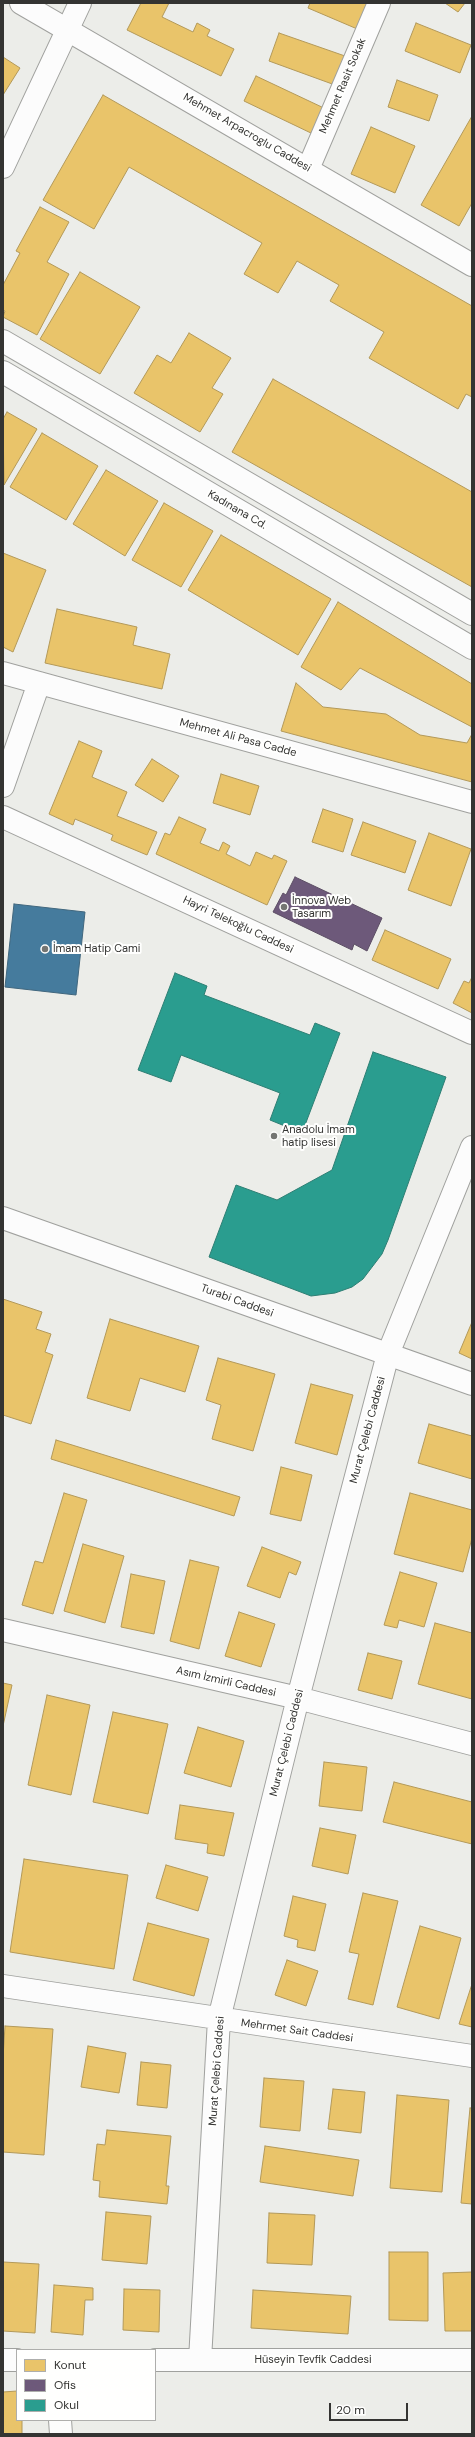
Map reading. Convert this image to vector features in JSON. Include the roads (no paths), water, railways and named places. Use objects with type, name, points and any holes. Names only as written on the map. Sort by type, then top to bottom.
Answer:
[{"type":"street","name":"Mehmet Arpacroglu Caddesi","points":[[21,3],[472,265]]},
{"type":"street","points":[[3,166],[80,3]]},
{"type":"street","name":"Mehmet Rasit Sokak","points":[[308,169],[379,3]]},
{"type":"street","points":[[3,341],[472,614]]},
{"type":"street","name":"Kadınana Cd.","points":[[3,372],[472,648]]},
{"type":"street","name":"Mehmet Ali Pasa Cadde","points":[[3,673],[472,802]]},
{"type":"street","points":[[3,786],[39,683]]},
{"type":"street","name":"Hayri Telekoğlu Caddesi","points":[[3,816],[472,1033]]},
{"type":"street","name":"Murat Çelebi Caddesi","points":[[200,2360],[219,2019],[298,1698],[388,1354],[472,1147]]},
{"type":"street","name":"Turabi Caddesi","points":[[3,1218],[472,1384]]},
{"type":"street","name":"Asım İzmirli Caddesi","points":[[3,1630],[298,1698],[472,1744]]},
{"type":"street","name":"Mehrmet Sait Caddesi","points":[[3,1986],[472,2056]]},
{"type":"street","points":[[3,2360],[16,2360]]},
{"type":"street","name":"Hüseyin Tevfik Caddesi","points":[[156,2360],[472,2360]]},
{"type":"street","points":[[60,2421],[61,2434]]},
{"type":"place","name":"İnnova Web Tasarım","points":[[284,907]]},
{"type":"place","name":"İmam Hatip Cami","points":[[45,949]]},
{"type":"place","name":"Anadolu İmam hatip lisesi","points":[[274,1136]]}]
